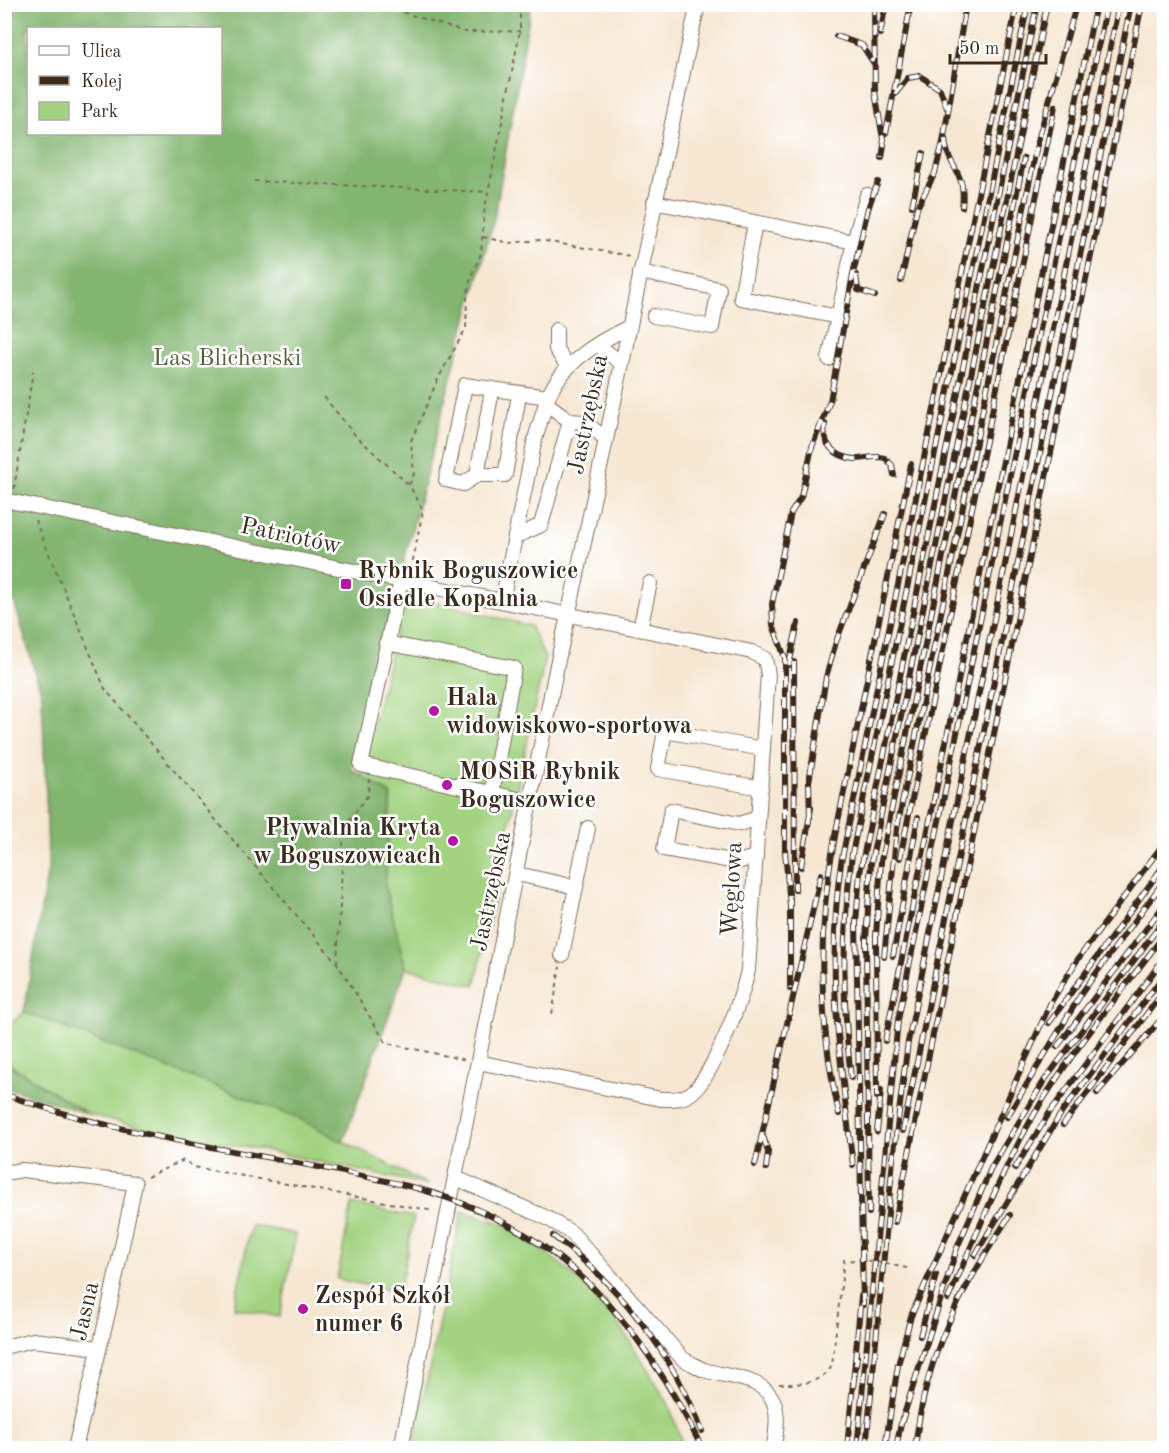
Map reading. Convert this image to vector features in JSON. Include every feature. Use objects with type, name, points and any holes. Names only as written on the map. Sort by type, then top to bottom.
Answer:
[{"type":"street","name":"Jastrzębska","points":[[406,1447],[411,1399],[478,1062],[654,202],[664,128],[698,4]]},
{"type":"street","points":[[829,359],[854,242],[867,195]]},
{"type":"street","points":[[654,202],[854,242]]},
{"type":"street","points":[[755,223],[741,298],[839,317]]},
{"type":"street","points":[[640,272],[720,289],[712,327],[654,316]]},
{"type":"street","points":[[502,601],[535,439],[547,400],[568,367],[628,327]]},
{"type":"street","points":[[556,330],[556,349],[568,367]]},
{"type":"street","points":[[598,345],[621,363]]},
{"type":"street","points":[[519,395],[505,475],[477,475],[463,484],[446,480],[465,385],[547,400],[577,422],[605,438]]},
{"type":"street","points":[[477,475],[492,390]]},
{"type":"street","points":[[577,422],[610,414]]},
{"type":"street","points":[[515,537],[541,525],[577,422]]},
{"type":"street","name":"Patriotów","points":[[8,500],[568,614]]},
{"type":"street","points":[[405,581],[386,643],[361,765],[532,802]]},
{"type":"street","points":[[640,629],[650,583]]},
{"type":"street","name":"Węglowa","points":[[478,1062],[661,1099],[681,1098],[693,1092],[707,1073],[744,988],[750,957],[768,674],[763,657],[752,652],[568,614]]},
{"type":"street","points":[[386,643],[514,668],[492,794]]},
{"type":"street","points":[[760,788],[658,768],[665,731],[763,749]]},
{"type":"street","points":[[756,857],[737,862],[664,849],[671,810],[739,824],[759,818]]},
{"type":"street","points":[[562,955],[588,828]]},
{"type":"street","points":[[517,874],[576,887]]},
{"type":"street","points":[[4,1173],[22,1170],[135,1183]]},
{"type":"street","points":[[456,1178],[547,1218],[572,1233],[683,1359],[704,1370],[748,1380],[766,1391],[775,1404],[777,1414],[774,1449]]},
{"type":"street","name":"Jasna","points":[[75,1449],[135,1183]]},
{"type":"street","points":[[4,1347],[33,1340],[99,1348]]},
{"type":"path","points":[[377,4],[465,32],[520,31]]},
{"type":"path","points":[[409,485],[414,474],[411,441],[438,379],[466,328],[467,298],[471,276],[482,254],[489,192],[520,31],[520,4]]},
{"type":"path","points":[[254,180],[489,192]]},
{"type":"path","points":[[483,237],[509,243],[539,240],[633,256]]},
{"type":"path","points":[[8,500],[33,370]]},
{"type":"path","points":[[324,397],[356,436],[409,485],[423,510],[405,581]]},
{"type":"path","points":[[29,505],[105,688],[337,963],[386,1042],[478,1062]]},
{"type":"path","points":[[337,963],[344,828],[368,795],[370,767]]},
{"type":"path","points":[[552,1014],[562,955]]},
{"type":"path","points":[[135,1183],[184,1160],[194,1167],[449,1214]]},
{"type":"path","points":[[778,1384],[812,1382],[828,1372],[832,1366],[844,1260],[865,1260],[907,1268]]},
{"type":"green space","name":"Las Blicherski","points":[[4,5],[531,5],[495,215],[452,373],[351,769],[391,795],[385,887],[406,968],[343,1142],[300,1119],[24,1012],[48,869],[42,695],[5,571]]},
{"type":"green space","name":"MOSiR Rybnik Boguszowice","points":[[405,594],[530,626],[545,658],[475,986],[406,968],[385,887],[391,795],[361,776]]},
{"type":"green space","points":[[24,1012],[300,1119],[428,1185],[258,1149],[162,1133],[88,1114],[5,1062],[4,1029]]},
{"type":"green space","points":[[5,1062],[88,1114],[5,1087]]},
{"type":"green space","points":[[352,1204],[414,1217],[399,1292],[337,1279]]},
{"type":"green space","points":[[462,1211],[504,1224],[554,1259],[605,1301],[668,1403],[684,1448],[413,1448]]},
{"type":"green space","points":[[251,1225],[296,1234],[280,1317],[234,1308]]},
{"type":"railway","points":[[874,4],[875,92],[884,145],[882,158]]},
{"type":"railway","points":[[880,34],[886,4]]},
{"type":"railway","points":[[886,133],[911,4]]},
{"type":"railway","points":[[901,281],[917,208],[935,173],[943,142],[966,4]]},
{"type":"railway","points":[[853,1165],[836,1014],[835,939],[841,863],[1017,4]]},
{"type":"railway","points":[[851,1078],[844,966],[846,910],[852,854],[1028,4]]},
{"type":"railway","points":[[863,1305],[856,923],[860,873],[1037,4]]},
{"type":"railway","points":[[869,1213],[866,940],[871,863],[1047,4]]},
{"type":"railway","points":[[885,1041],[1096,4]]},
{"type":"railway","points":[[857,1448],[898,1020],[1107,4]]},
{"type":"railway","points":[[866,1448],[893,1159],[908,1042],[1119,4]]},
{"type":"railway","points":[[903,1131],[1131,4]]},
{"type":"railway","points":[[895,1222],[1142,4]]},
{"type":"railway","points":[[884,957],[897,828],[1038,140],[1074,13]]},
{"type":"railway","points":[[836,36],[862,45],[873,62]]},
{"type":"railway","points":[[895,94],[908,78],[920,76],[940,89],[947,108]]},
{"type":"railway","points":[[900,858],[1055,106]]},
{"type":"railway","points":[[945,139],[949,157],[962,185],[962,207]]},
{"type":"railway","points":[[912,206],[923,153]]},
{"type":"railway","points":[[877,1097],[876,936],[881,861],[1024,158]]},
{"type":"railway","points":[[790,906],[785,851],[785,658],[773,625],[772,604],[791,513],[801,497],[812,447],[830,401],[853,274],[868,208],[878,182]]},
{"type":"railway","points":[[856,275],[858,290],[875,296]]},
{"type":"railway","points":[[825,424],[825,438],[836,452],[855,459],[885,458],[892,465],[894,475]]},
{"type":"railway","points":[[839,1114],[827,1045],[824,1010],[822,975],[825,906],[835,836],[911,464]]},
{"type":"railway","points":[[810,817],[809,782],[826,677],[836,642],[885,514]]},
{"type":"railway","points":[[789,665],[798,623]]},
{"type":"railway","points":[[794,662],[795,890]]},
{"type":"railway","points":[[801,867],[811,808]]},
{"type":"railway","points":[[893,956],[918,817]]},
{"type":"railway","points":[[886,1441],[898,1365],[911,1316],[1051,1002],[1078,959],[1164,843]]},
{"type":"railway","points":[[1049,1023],[1164,865]]},
{"type":"railway","points":[[755,1165],[821,874]]},
{"type":"railway","points":[[1007,1117],[1083,991],[1164,881]]},
{"type":"railway","points":[[790,899],[790,989]]},
{"type":"railway","points":[[1057,1047],[1164,905]]},
{"type":"railway","points":[[901,1424],[957,1248],[992,1166],[1044,1081],[1164,920]]},
{"type":"railway","points":[[948,1299],[1000,1181],[1035,1113],[1081,1044],[1164,935]]},
{"type":"railway","points":[[1015,1168],[1050,1112],[1164,958]]},
{"type":"railway","points":[[975,1255],[1060,1115],[1164,975]]},
{"type":"railway","points":[[1063,1125],[1164,991]]},
{"type":"railway","points":[[1097,1093],[1164,1016]]},
{"type":"railway","points":[[877,1132],[881,1090]]},
{"type":"railway","points":[[4,1094],[106,1125],[416,1188],[467,1205],[513,1227],[553,1254],[589,1284],[622,1319],[651,1358],[702,1448]]},
{"type":"railway","points":[[763,1136],[768,1152],[766,1168]]},
{"type":"railway","points":[[915,1448],[927,1382],[947,1326],[975,1272],[1010,1215]]},
{"type":"railway","points":[[553,1236],[600,1276],[642,1323],[676,1375],[702,1431]]},
{"type":"railway","points":[[920,1336],[936,1275]]},
{"type":"railway","points":[[847,1448],[861,1296]]},
{"type":"railway","points":[[853,1387],[857,1357]]},
{"type":"railway","points":[[896,1448],[902,1418]]},
{"type":"place","name":"Rybnik Boguszowice Osiedle Kopalnia","points":[[346,584]]},
{"type":"place","name":"Hala widowiskowo-sportowa","points":[[434,711]]},
{"type":"place","name":"MOSiR Rybnik Boguszowice","points":[[447,785]]},
{"type":"place","name":"Pływalnia Kryta w Boguszowicach","points":[[453,841]]},
{"type":"place","name":"Zespół Szkół numer 6","points":[[303,1309]]}]
